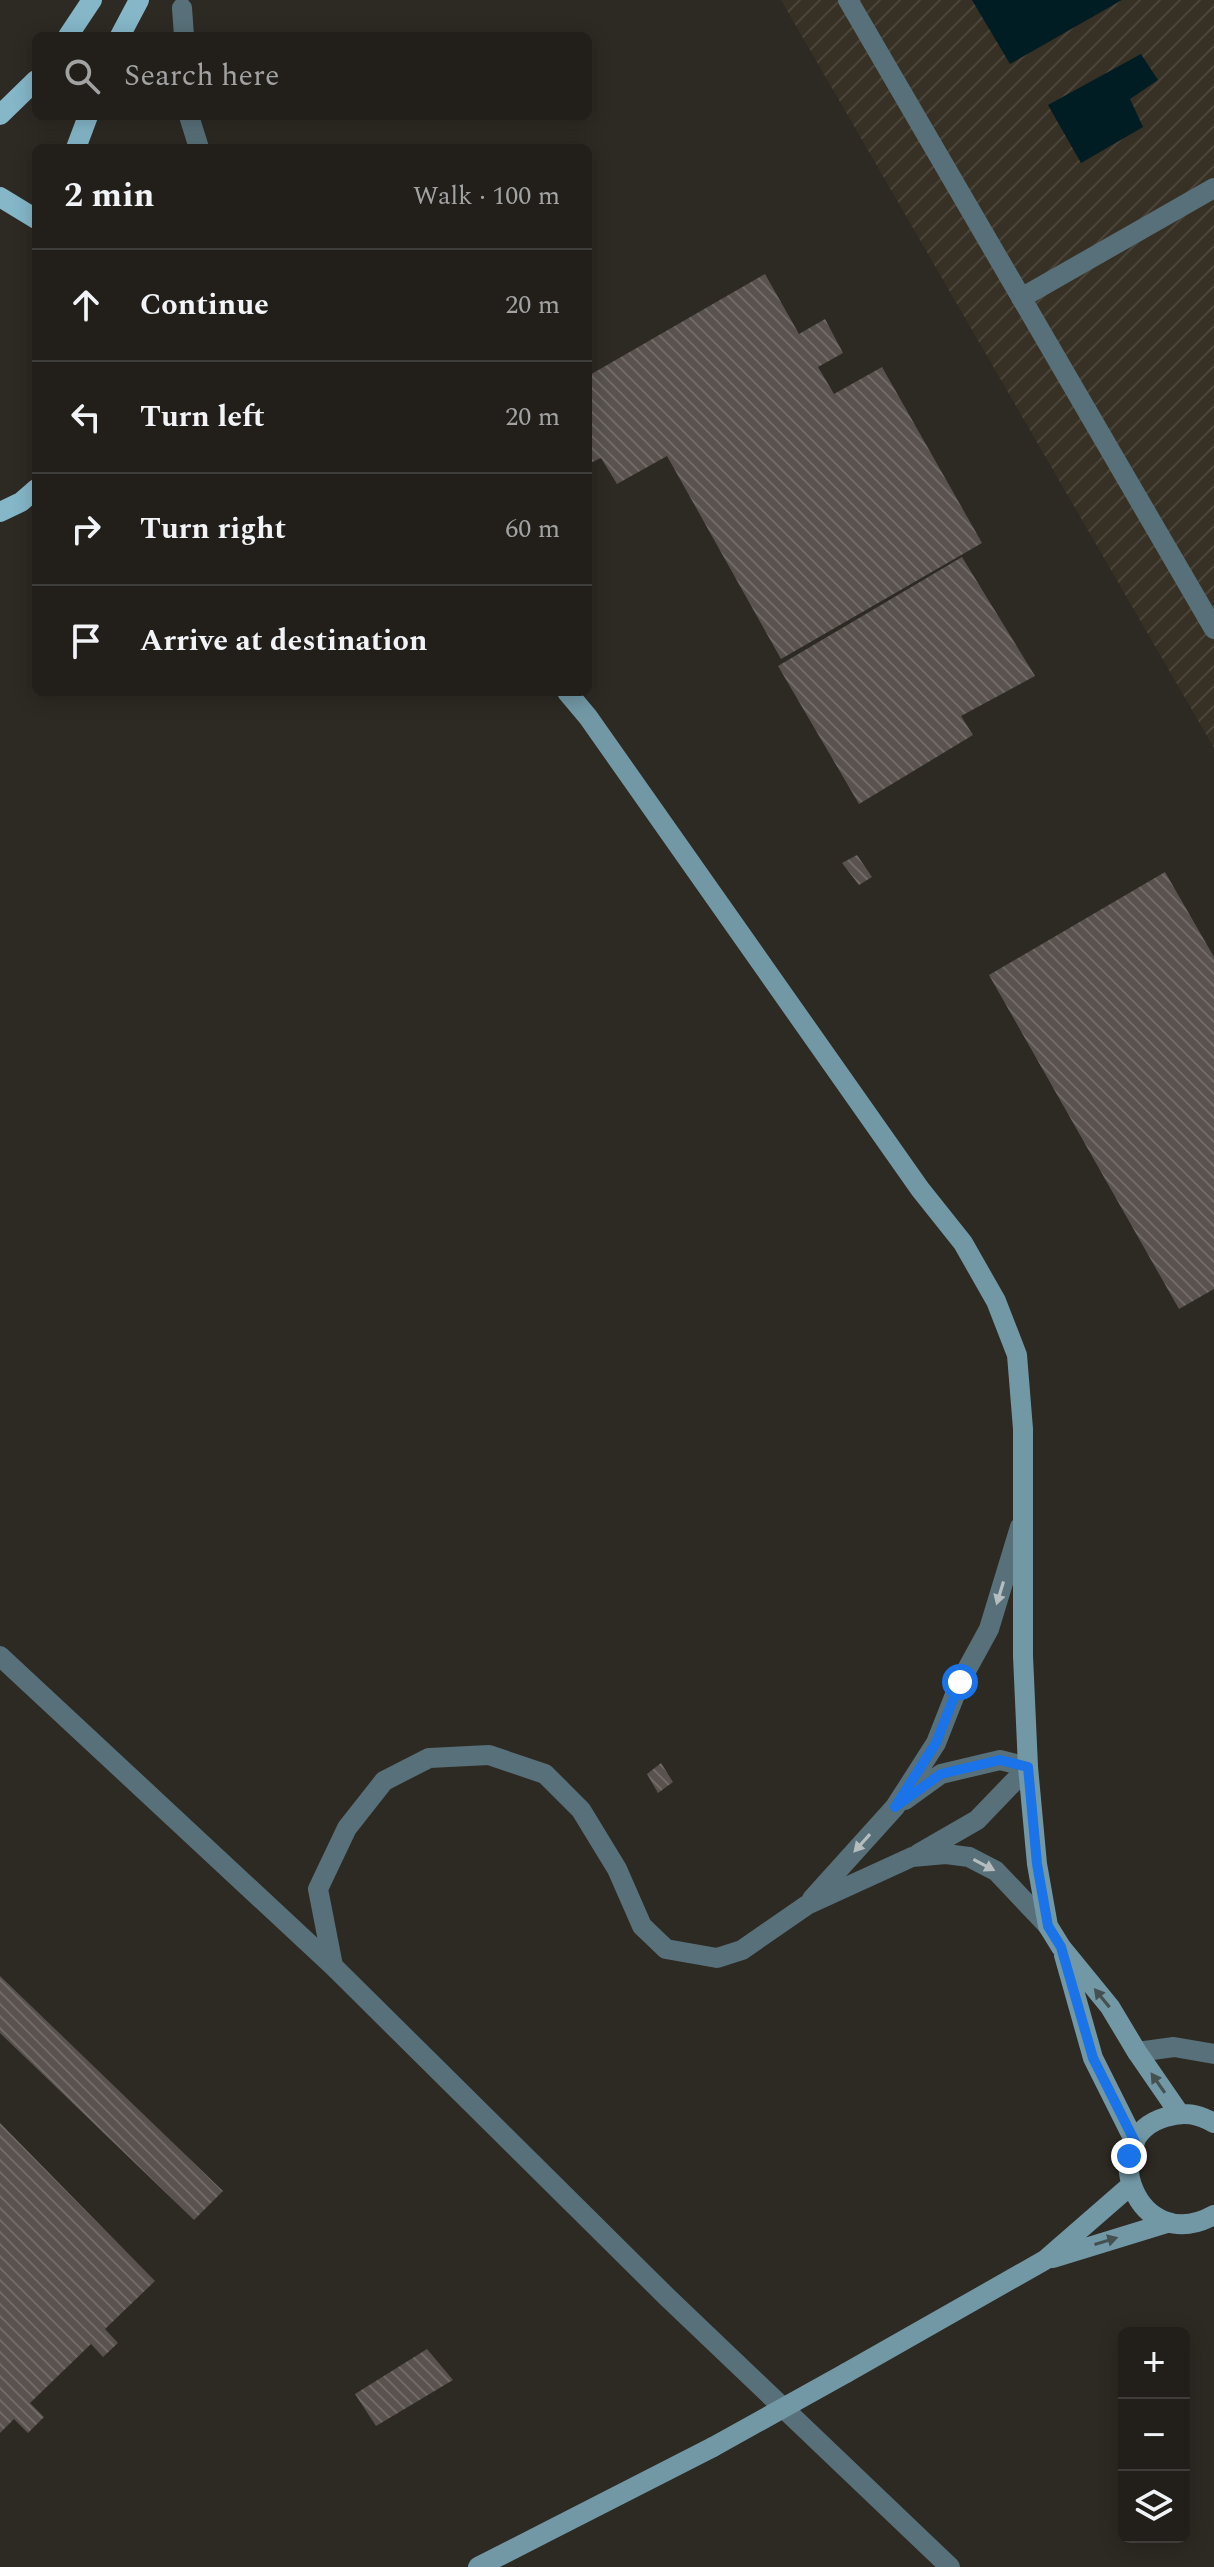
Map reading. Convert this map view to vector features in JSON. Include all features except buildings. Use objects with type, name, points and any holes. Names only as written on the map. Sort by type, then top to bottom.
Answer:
[{"type":"main road","points":[[71,32],[92,0]]},
{"type":"main road","points":[[122,32],[139,0]]},
{"type":"main road","points":[[0,115],[32,84]]},
{"type":"main road","points":[[78,144],[86,120]]},
{"type":"main road","points":[[0,197],[32,217]]},
{"type":"main road","points":[[0,512],[31,497]]},
{"type":"street","points":[[848,0],[1214,629]]},
{"type":"street","points":[[182,8],[184,32]]},
{"type":"street","points":[[190,120],[198,144]]},
{"type":"street","points":[[1021,298],[1214,188]]},
{"type":"street","points":[[570,696],[920,1189],[963,1243],[996,1301],[1017,1355],[1023,1429],[1023,1656],[1028,1767],[1037,1864],[1048,1926]]},
{"type":"street","points":[[807,1905],[895,1807],[936,1743],[960,1682],[989,1629],[1023,1519]]},
{"type":"street","points":[[0,1656],[333,1966],[667,2297],[950,2567]]},
{"type":"street","points":[[333,1966],[318,1889],[347,1828],[384,1781],[429,1758],[489,1755],[545,1774],[581,1810],[617,1869],[642,1926],[666,1949],[717,1958],[742,1950],[807,1905],[912,1857],[977,1820],[1028,1767]]},
{"type":"street","points":[[895,1807],[941,1774],[1000,1760],[1028,1767]]},
{"type":"street","points":[[912,1857],[946,1854],[969,1857],[996,1871],[1048,1926],[1061,1947],[1110,2007],[1137,2052],[1201,2116]]},
{"type":"street","points":[[1061,1947],[1093,2058],[1135,2142]]},
{"type":"street","points":[[1137,2052],[1174,2047],[1214,2054]]},
{"type":"street","points":[[1201,2116],[1161,2118],[1147,2127],[1129,2156],[1130,2186],[1138,2201],[1151,2214],[1167,2223],[1185,2225],[1210,2220]]},
{"type":"street","points":[[478,2567],[713,2447],[1045,2260],[1130,2186]]},
{"type":"street","points":[[1045,2260],[1167,2223]]},
{"type":"shaded area","points":[[781,0],[1214,0],[1214,748]]},
{"type":"water","points":[[972,0],[1122,0],[1010,64]]},
{"type":"water","points":[[1141,54],[1158,80],[1130,99],[1143,127],[1081,163],[1048,105]]},
{"type":"route","points":[[960,1682],[936,1743],[895,1807],[941,1774],[1000,1760],[1028,1767],[1037,1864],[1048,1926],[1061,1947],[1093,2058],[1135,2142],[1129,2156]]}]
